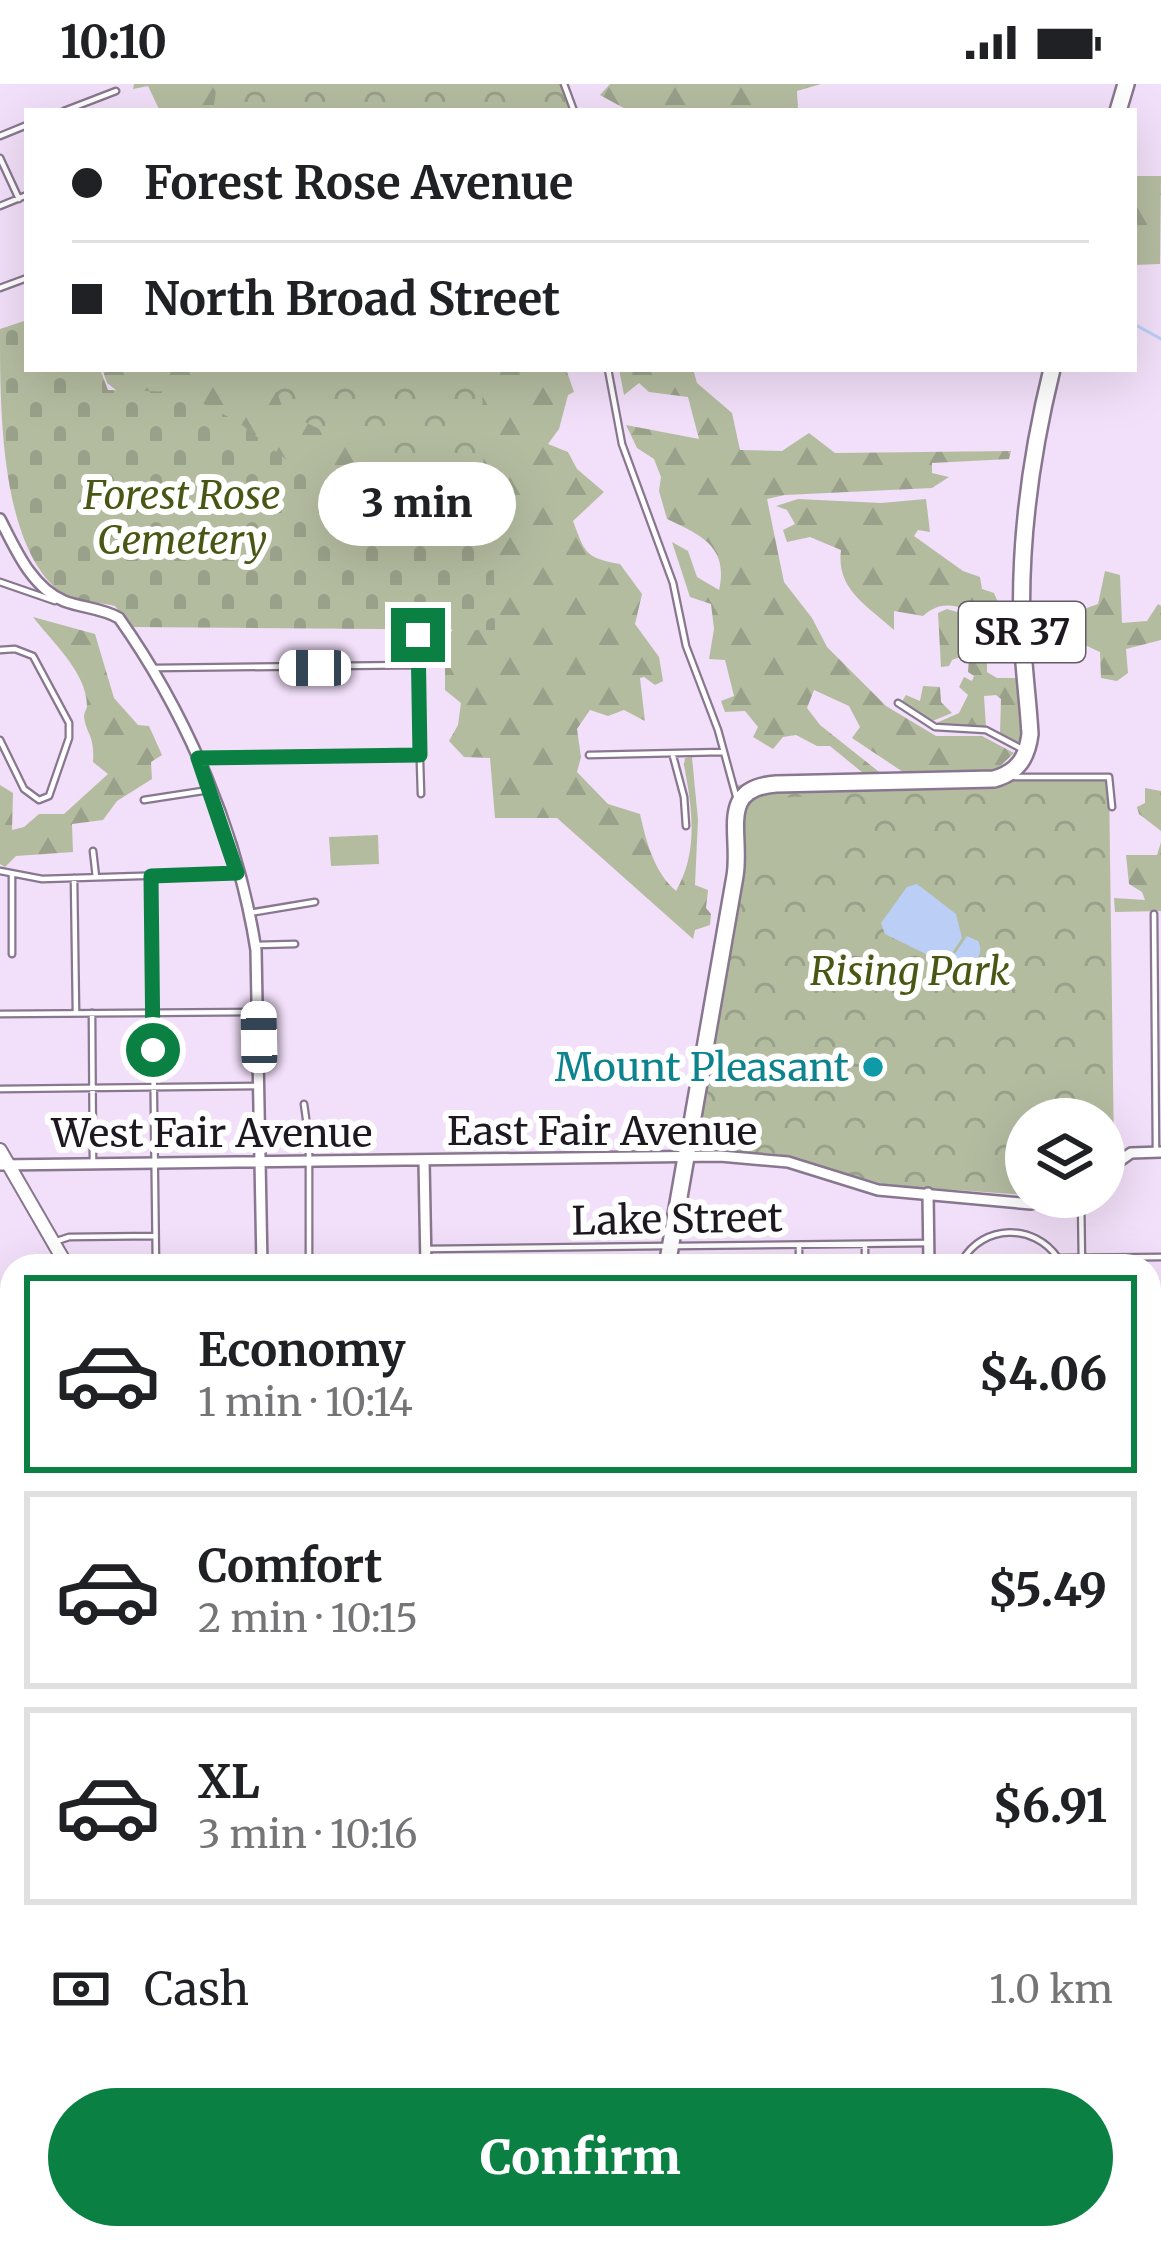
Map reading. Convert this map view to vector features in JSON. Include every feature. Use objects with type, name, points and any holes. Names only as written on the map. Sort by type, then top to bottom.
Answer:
[{"type":"highway","name":"SR 37","points":[[1027,752],[1024,548],[1033,462],[1051,372]]},
{"type":"highway","points":[[669,1254],[736,876],[738,802],[747,790],[764,784],[988,780],[1011,773],[1027,752]]},
{"type":"main road","points":[[0,519],[32,575],[67,602],[119,618],[198,758],[211,790],[256,945],[262,1254]]},
{"type":"main road","points":[[0,1150],[4,1165],[60,1254]]},
{"type":"main road","points":[[1125,1157],[1158,1152]]},
{"type":"main road","name":"East Fair Avenue","points":[[424,1161],[685,1155],[777,1160],[868,1188],[1005,1201]]},
{"type":"main road","points":[[424,1161],[426,1254]]},
{"type":"main road","name":"West Fair Avenue","points":[[4,1165],[424,1161]]},
{"type":"main road","points":[[928,1192],[929,1254]]},
{"type":"street","points":[[72,108],[116,91]]},
{"type":"street","points":[[0,158],[19,199]]},
{"type":"street","points":[[0,206],[24,196]]},
{"type":"street","points":[[609,372],[622,443],[665,560],[686,646],[738,802]]},
{"type":"street","points":[[1,585],[67,602]]},
{"type":"street","points":[[416,632],[421,794]]},
{"type":"street","points":[[0,650],[15,649],[33,656],[69,723],[69,737],[49,796],[39,800],[27,795],[0,740]]},
{"type":"street","points":[[149,668],[419,664]]},
{"type":"street","points":[[898,703],[935,727],[990,731],[1027,752]]},
{"type":"street","points":[[589,754],[723,752]]},
{"type":"street","points":[[673,754],[686,826]]},
{"type":"street","points":[[198,758],[420,755]]},
{"type":"street","points":[[1011,773],[1016,778],[1109,777],[1112,807]]},
{"type":"street","points":[[144,800],[211,790]]},
{"type":"street","points":[[93,851],[96,877]]},
{"type":"street","points":[[0,871],[35,879],[237,873]]},
{"type":"street","points":[[12,874],[12,954]]},
{"type":"street","points":[[151,876],[156,1254]]},
{"type":"street","points":[[74,878],[76,1013]]},
{"type":"street","points":[[249,913],[315,902]]},
{"type":"street","points":[[1154,914],[1158,1152]]},
{"type":"street","points":[[256,945],[295,944]]},
{"type":"street","points":[[0,1014],[258,1012]]},
{"type":"street","points":[[92,1013],[93,1164]]},
{"type":"street","points":[[0,1089],[260,1086]]},
{"type":"street","points":[[304,1104],[310,1254]]},
{"type":"street","points":[[1081,1218],[1082,1254]]},
{"type":"street","points":[[971,1254],[983,1238],[1013,1233],[1040,1239],[1054,1254]]},
{"type":"street","points":[[53,1243],[69,1238],[155,1236]]},
{"type":"street","name":"Lake Street","points":[[426,1249],[929,1243]]},
{"type":"street","points":[[865,1244],[865,1254]]},
{"type":"street","points":[[799,1245],[799,1254]]},
{"type":"green space","points":[[134,84],[263,84],[258,108],[159,108],[148,86],[133,89]]},
{"type":"green space","points":[[217,84],[564,84],[573,108],[210,108]]},
{"type":"green space","points":[[610,84],[821,84],[797,91],[798,108],[624,108],[600,95]]},
{"type":"green space","points":[[1137,176],[1161,176],[1160,264],[1137,265]]},
{"type":"green space","name":"Forest Rose Cemetery","points":[[24,321],[24,372],[101,372],[108,390],[181,392],[238,422],[293,465],[388,472],[493,506],[495,630],[132,627],[115,606],[60,592],[40,570],[15,509],[3,435],[0,329]]},
{"type":"green space","points":[[103,372],[567,372],[574,392],[568,395],[559,429],[548,444],[568,452],[577,469],[604,492],[573,521],[588,552],[620,564],[642,594],[635,624],[659,657],[663,681],[655,685],[640,678],[645,721],[624,710],[608,716],[590,710],[577,729],[581,757],[577,772],[608,804],[640,814],[657,865],[676,891],[691,845],[684,765],[685,758],[692,757],[698,820],[695,885],[708,890],[710,925],[695,930],[693,939],[557,818],[495,818],[490,758],[464,757],[449,741],[458,725],[461,703],[445,690],[445,639],[456,626],[303,470],[121,394],[107,383]]},
{"type":"green space","points":[[227,372],[482,372],[484,502],[435,502],[434,484],[284,412],[277,392]]},
{"type":"green space","points":[[620,372],[694,372],[697,383],[732,413],[740,450],[782,451],[809,433],[835,453],[1011,451],[1009,459],[932,463],[932,473],[949,477],[932,488],[767,499],[784,582],[827,647],[886,706],[936,736],[982,736],[1014,753],[993,773],[906,774],[852,738],[860,727],[849,706],[814,690],[807,708],[820,725],[883,775],[863,773],[830,746],[817,746],[796,735],[783,737],[773,749],[753,737],[758,727],[745,711],[725,712],[721,701],[734,696],[725,660],[709,659],[714,629],[711,604],[690,597],[672,542],[688,551],[697,577],[719,590],[720,563],[701,537],[667,519],[654,459],[637,448],[626,425],[699,439],[688,397],[649,392],[639,383],[624,395]]},
{"type":"green space","points":[[798,499],[881,503],[926,499],[930,532],[918,530],[914,536],[963,571],[980,577],[982,589],[994,593],[1000,607],[995,612],[987,606],[990,616],[1018,622],[1019,652],[975,615],[949,605],[923,616],[894,611],[894,630],[848,586],[841,550],[810,537],[787,542],[783,530],[795,524],[787,510],[776,506]]},
{"type":"green space","points":[[1105,571],[1120,575],[1122,623],[1147,621],[1161,606],[1161,640],[1126,649],[1128,673],[1117,681],[1101,678],[1100,652],[1074,646],[1072,613],[1098,604]]},
{"type":"green space","points":[[947,609],[967,615],[960,624],[968,635],[982,623],[996,635],[984,646],[1000,637],[1012,660],[987,661],[987,672],[997,678],[1022,678],[1023,748],[1000,733],[1001,699],[996,695],[984,696],[986,727],[934,724],[959,713],[968,695],[959,687],[964,677],[972,681],[974,676],[968,672],[969,658],[976,651],[941,667],[938,613]]},
{"type":"green space","points":[[33,617],[95,634],[114,698],[138,725],[149,726],[162,755],[151,762],[152,779],[117,801],[103,820],[72,824],[73,852],[16,856],[5,867],[0,864],[0,785],[13,793],[12,830],[39,814],[64,814],[108,774],[93,762],[81,681]]},
{"type":"green space","points":[[923,686],[940,687],[941,702],[952,713],[930,722],[901,703],[906,695],[920,701]]},
{"type":"green space","name":"Rising Park","points":[[1109,779],[1113,1098],[1005,1098],[1005,1193],[887,1185],[778,1154],[686,1149],[736,817],[730,785]]},
{"type":"green space","points":[[1145,788],[1161,791],[1161,831],[1139,814]]},
{"type":"green space","points":[[838,794],[843,859],[757,866],[752,800]]},
{"type":"green space","points":[[378,835],[379,864],[331,866],[329,837]]},
{"type":"green space","points":[[1161,842],[1161,911],[1115,912],[1114,898],[1145,900],[1129,884],[1126,855],[1157,855]]},
{"type":"water","points":[[917,884],[956,914],[962,938],[948,959],[936,959],[885,934],[881,923],[907,887]]},
{"type":"water","points":[[967,936],[978,941],[980,949],[969,970],[950,961]]},
{"type":"waterway","points":[[1137,326],[1161,339]]},
{"type":"place","name":"Mount Pleasant","points":[[873,1067]]},
{"type":"route","points":[[153,1050],[151,876],[237,873],[198,758],[420,755],[418,635]]}]
